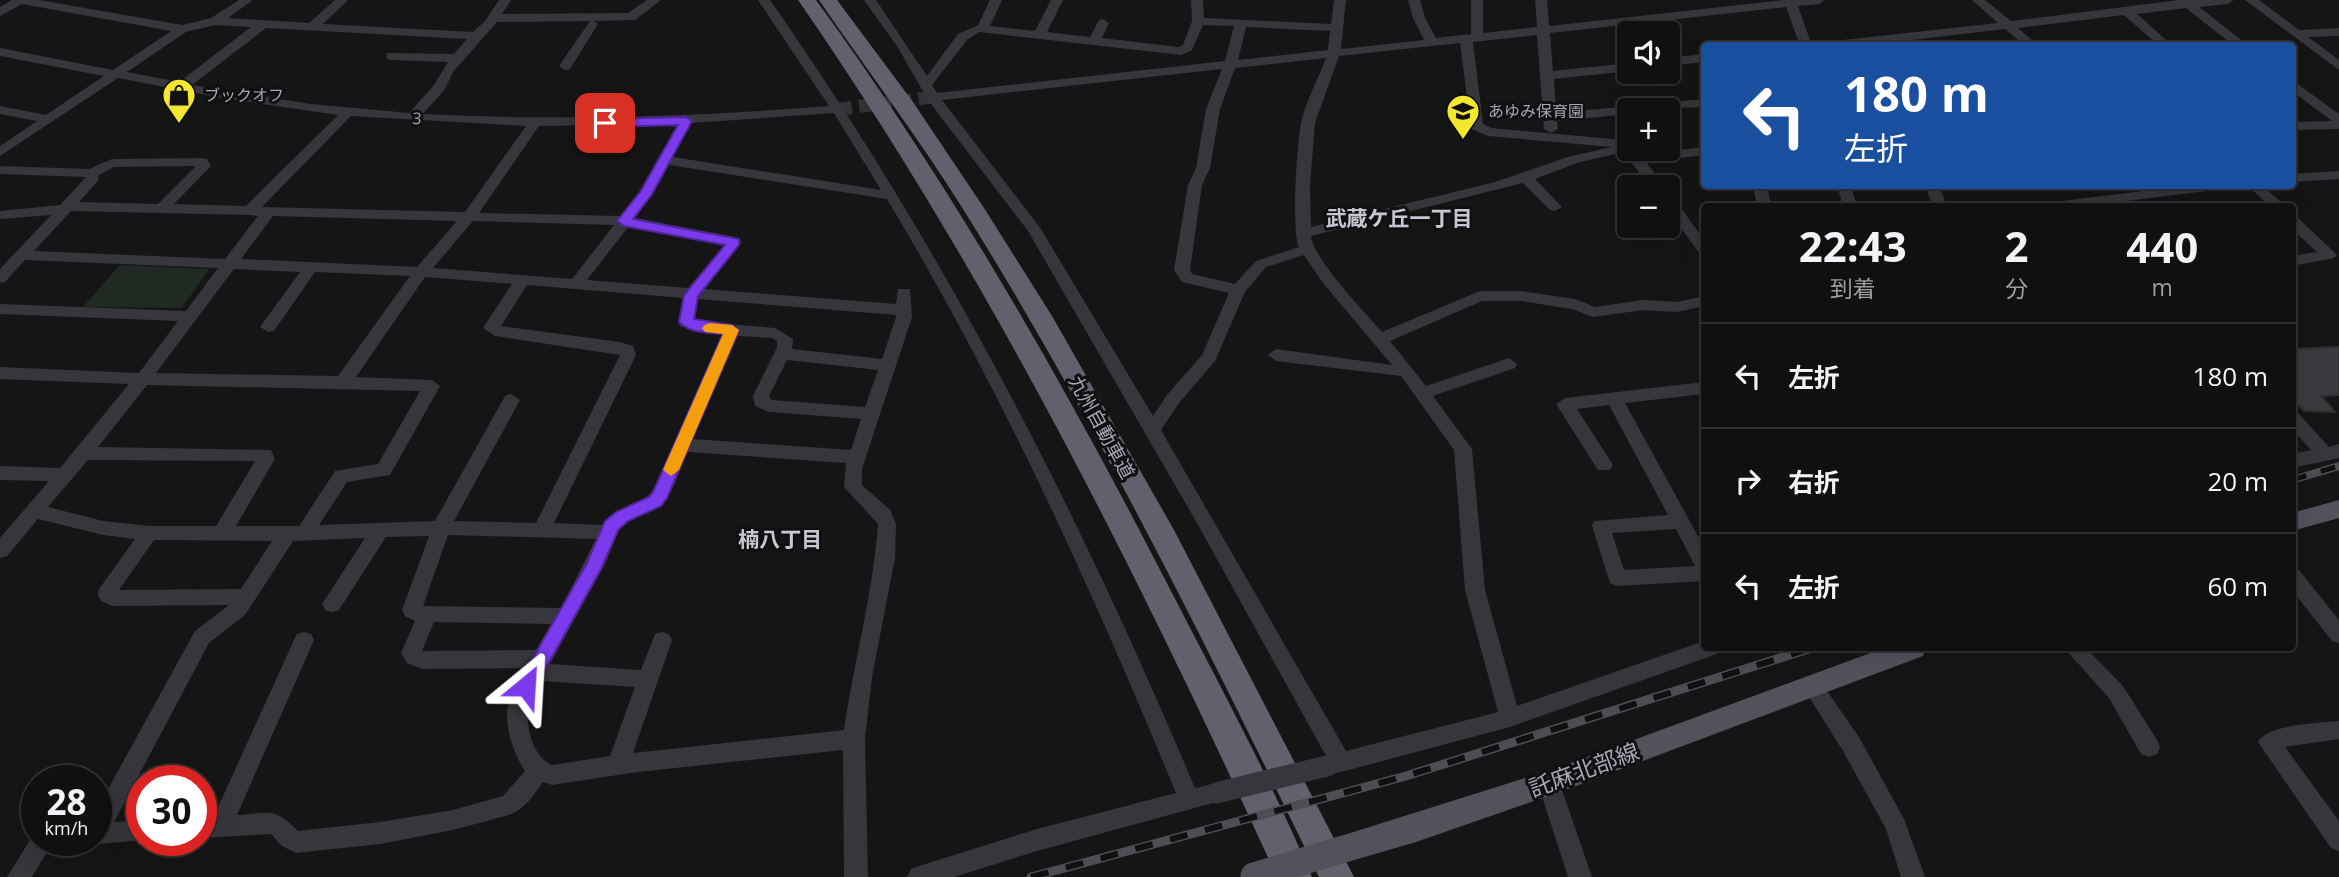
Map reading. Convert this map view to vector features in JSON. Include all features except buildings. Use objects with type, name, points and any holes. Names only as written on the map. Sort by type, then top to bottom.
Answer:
[{"type":"highway","name":"九州自動車道","points":[[807,0],[885,111],[1048,384],[1199,673],[1295,877]]},
{"type":"highway","name":"九州自動車道","points":[[828,0],[903,103],[1034,306],[1340,863]]},
{"type":"main road","points":[[2296,521],[2339,509]]},
{"type":"main road","name":"託麻北部線","points":[[1252,876],[1340,863],[1421,828],[1549,784],[1905,651]]},
{"type":"street","points":[[0,12],[20,0],[181,29]]},
{"type":"street","points":[[215,21],[247,0]]},
{"type":"street","points":[[313,26],[342,0]]},
{"type":"street","points":[[413,117],[440,86],[457,58],[494,18],[505,0]]},
{"type":"street","points":[[494,18],[631,17],[655,0]]},
{"type":"street","points":[[764,0],[839,109],[894,196],[1016,421],[1117,628],[1189,799]]},
{"type":"street","points":[[870,0],[903,46],[929,91],[1034,229],[1204,518],[1334,764]]},
{"type":"street","points":[[982,29],[996,0]]},
{"type":"street","points":[[1040,34],[1057,0]]},
{"type":"street","points":[[929,91],[963,36],[971,30],[1040,34],[1181,51],[1188,47],[1198,20],[1197,0]]},
{"type":"street","points":[[1340,0],[1334,54],[1308,122],[1303,186],[1305,242],[1328,279],[1405,370],[1463,449],[1469,495],[1467,512],[1473,537],[1475,590],[1510,718]]},
{"type":"street","points":[[1414,0],[1419,19],[1432,43]]},
{"type":"street","points":[[1477,0],[1472,38],[1476,126],[1488,132],[1617,143]]},
{"type":"street","points":[[1541,0],[1551,136]]},
{"type":"street","points":[[929,91],[1228,65],[1545,30],[1743,4],[1819,0]]},
{"type":"street","points":[[1978,0],[2028,42]]},
{"type":"street","points":[[1884,42],[2186,2],[2228,0]]},
{"type":"street","points":[[2251,0],[2339,66]]},
{"type":"street","points":[[1791,1],[1805,42]]},
{"type":"street","points":[[2186,2],[2238,42]]},
{"type":"street","points":[[2126,11],[2162,42]]},
{"type":"street","points":[[1198,20],[1337,28]]},
{"type":"street","points":[[0,152],[181,29],[215,21],[476,36]]},
{"type":"street","points":[[1238,290],[1187,278],[1182,270],[1195,185],[1203,168],[1213,109],[1236,49],[1241,22]]},
{"type":"street","points":[[183,85],[264,23]]},
{"type":"street","points":[[1094,42],[1103,23]]},
{"type":"street","points":[[565,65],[592,24]]},
{"type":"street","points":[[2297,34],[2339,32]]},
{"type":"street","name":"3","points":[[0,52],[348,112],[413,117],[534,124],[686,121],[839,109]]},
{"type":"street","points":[[391,56],[457,58]]},
{"type":"street","points":[[1680,61],[1701,58]]},
{"type":"street","points":[[1547,76],[1617,68]]},
{"type":"street","points":[[2296,87],[2339,122]]},
{"type":"street","points":[[1550,118],[1701,103]]},
{"type":"street","points":[[0,110],[47,120]]},
{"type":"street","points":[[250,211],[348,112]]},
{"type":"street","points":[[576,284],[646,194],[686,121]]},
{"type":"street","points":[[2296,126],[2339,122]]},
{"type":"street","points":[[343,382],[421,272],[469,217],[534,124]]},
{"type":"street","points":[[1680,152],[1701,151]]},
{"type":"street","points":[[1152,431],[1172,399],[1209,357],[1238,290],[1261,264],[1343,221],[1425,201],[1472,193],[1526,178],[1573,160],[1617,156]]},
{"type":"street","points":[[664,160],[894,196]]},
{"type":"street","points":[[0,170],[91,173],[112,163],[202,162],[204,166],[162,208]]},
{"type":"street","points":[[0,278],[93,178],[91,173]]},
{"type":"street","points":[[2296,178],[2339,175]]},
{"type":"street","points":[[1526,178],[1555,207]]},
{"type":"street","points":[[2073,203],[2166,189]]},
{"type":"street","points":[[2258,189],[2275,203]]},
{"type":"street","points":[[0,215],[66,208],[162,208],[624,221],[734,242],[691,295],[686,322],[701,327],[780,334],[786,342],[761,396],[761,402],[769,406],[873,414]]},
{"type":"street","points":[[0,551],[144,379],[269,211]]},
{"type":"street","points":[[1680,217],[1701,246]]},
{"type":"street","points":[[2296,223],[2334,254]]},
{"type":"street","points":[[2296,260],[2334,254]]},
{"type":"street","points":[[23,255],[228,266],[421,272],[691,295],[904,302],[904,317],[857,457],[853,487],[883,515],[887,524],[886,558],[862,677],[854,739],[856,877]]},
{"type":"street","points":[[268,327],[310,269]]},
{"type":"street","points":[[523,279],[491,328],[620,348],[627,350],[628,355],[542,529]]},
{"type":"street","points":[[1380,339],[1480,296],[1521,296],[1557,301],[1575,304],[1593,312],[1643,304],[1677,307],[1701,302]]},
{"type":"street","points":[[0,309],[190,316]]},
{"type":"street","points":[[732,330],[661,494],[655,501],[622,516],[608,532],[595,565],[536,666],[520,699],[516,719],[530,761],[537,772],[552,775],[638,762],[854,739]]},
{"type":"street","points":[[781,354],[888,365]]},
{"type":"street","points":[[1276,355],[1392,371],[1405,370]]},
{"type":"street","points":[[1422,393],[1509,364]]},
{"type":"street","points":[[0,373],[432,386],[384,470],[341,476],[234,614],[208,628],[112,805]]},
{"type":"street","points":[[1604,465],[1564,404],[1701,388]]},
{"type":"street","points":[[1614,397],[1701,559]]},
{"type":"street","points":[[511,400],[441,528],[412,610],[416,614],[565,616]]},
{"type":"street","points":[[2296,420],[2332,452]]},
{"type":"street","points":[[682,445],[857,457]]},
{"type":"street","points":[[2296,460],[2332,452]]},
{"type":"street","points":[[83,453],[265,455],[266,459],[222,533]]},
{"type":"street","points":[[0,473],[65,475]]},
{"type":"street","points":[[35,511],[103,528],[149,533],[296,533],[441,528],[608,532]]},
{"type":"street","points":[[1681,522],[1601,526],[1616,578],[1701,573]]},
{"type":"street","points":[[332,604],[381,529]]},
{"type":"street","points":[[149,533],[109,589],[108,595],[112,598],[247,597]]},
{"type":"street","points":[[2296,580],[2339,635]]},
{"type":"street","points":[[428,614],[411,653],[422,660],[536,666],[647,679]]},
{"type":"street","points":[[217,815],[304,640]]},
{"type":"street","points":[[617,767],[662,640]]},
{"type":"street","points":[[919,877],[1013,847],[1189,799],[1510,718],[1701,651]]},
{"type":"street","points":[[2077,651],[2116,692],[2149,747]]},
{"type":"street","points":[[1811,684],[1851,744],[1896,826],[1913,877]]},
{"type":"street","points":[[2339,730],[2273,739],[2269,742],[2339,839]]},
{"type":"street","points":[[217,827],[275,823],[288,838],[296,842],[380,833],[453,820],[509,805],[524,791],[537,772]]},
{"type":"street","points":[[1549,784],[1580,877]]},
{"type":"street","points":[[19,877],[33,856]]},
{"type":"shaded area","points":[[120,265],[209,269],[182,308],[83,307]]},
{"type":"tunnel","points":[[839,109],[933,97]]},
{"type":"railway","points":[[2296,479],[2339,466]]},
{"type":"railway","points":[[1031,877],[1406,776],[1802,651]]},
{"type":"slow traffic","points":[[671,470],[732,330],[710,328]]},
{"type":"place","name":"ブックオフ","points":[[179,125]]},
{"type":"place","name":"あゆみ保育園","points":[[1463,141]]},
{"type":"district","name":"武蔵ケ丘一丁目","points":[[1399,219]]},
{"type":"district","name":"楠八丁目","points":[[780,540]]},
{"type":"route","points":[[526,686],[595,565],[611,526],[622,516],[655,501],[661,494],[732,330],[701,327],[686,322],[691,295],[734,242],[624,221],[646,194],[686,121],[605,123]]}]
